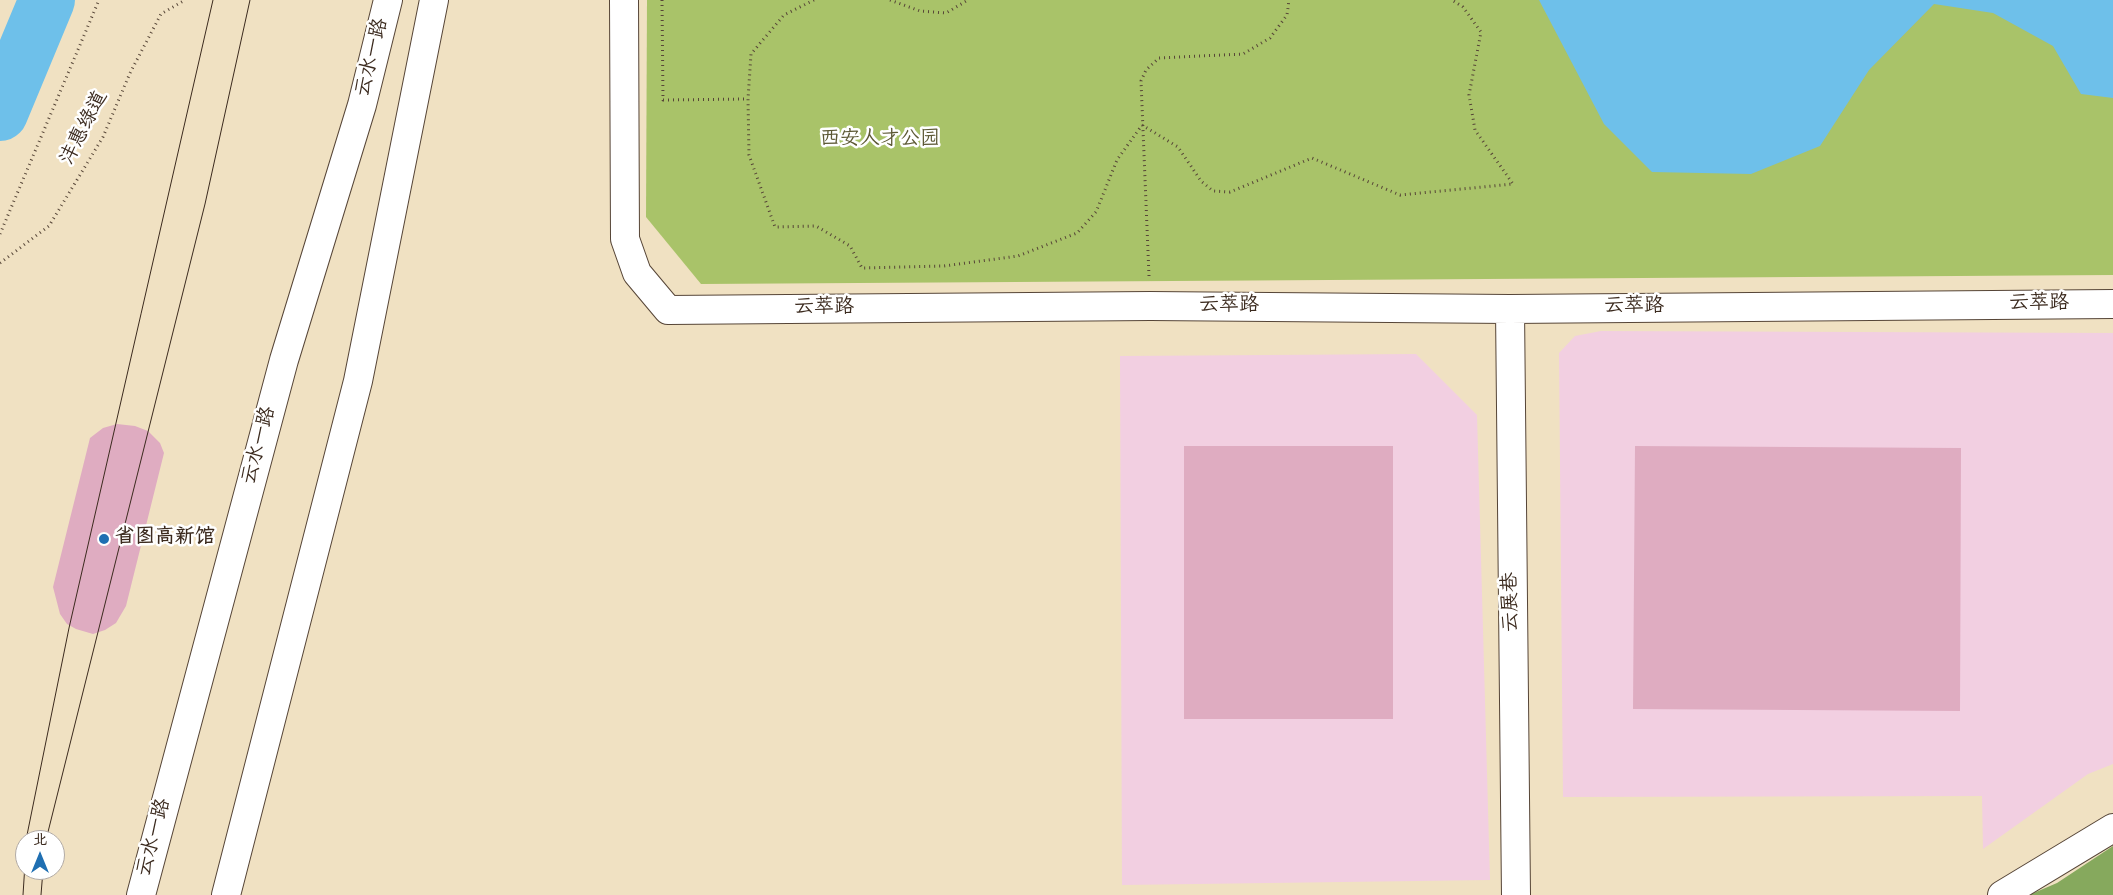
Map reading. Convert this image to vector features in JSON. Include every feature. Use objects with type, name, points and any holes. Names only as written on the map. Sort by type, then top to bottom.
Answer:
[{"type":"street","name":"云水一路","points":[[141,895],[284,360],[362,105],[388,0]]},
{"type":"street","points":[[226,895],[358,381],[434,0]]},
{"type":"street","name":"云萃路","points":[[624,0],[625,239],[637,273],[668,310],[1150,306],[1510,309],[2113,304]]},
{"type":"street","name":"云展巷","points":[[1510,309],[1516,895]]},
{"type":"street","points":[[2002,895],[2113,828]]},
{"type":"path","points":[[0,234],[98,0]]},
{"type":"path","name":"沣惠绿道","points":[[0,263],[49,226],[103,137],[130,73],[161,14],[185,0]]},
{"type":"path","points":[[662,0],[663,100],[748,99]]},
{"type":"path","points":[[814,0],[784,15],[751,54],[748,99],[749,156],[775,227],[816,226],[850,246],[862,268],[944,266],[1018,256],[1077,233],[1096,212],[1117,160],[1142,125]]},
{"type":"path","points":[[890,0],[920,11],[946,13],[968,0]]},
{"type":"path","points":[[1150,306],[1148,215],[1141,81],[1146,70],[1159,58],[1243,54],[1270,38],[1287,15],[1289,0]]},
{"type":"path","points":[[1142,125],[1178,147],[1202,182],[1213,191],[1230,192],[1312,158],[1400,195],[1513,184],[1475,130],[1470,95],[1481,32],[1463,7],[1452,0]]},
{"type":"shaded area","points":[[1601,331],[2113,333],[2113,764],[2088,774],[1983,849],[1982,796],[1563,797],[1559,353],[1575,336]]},
{"type":"shaded area","points":[[1416,354],[1477,415],[1490,880],[1122,885],[1120,356]]},
{"type":"green space","name":"西安人才公园","points":[[647,0],[2113,0],[2113,275],[701,284],[646,217]]},
{"type":"green space","points":[[2113,846],[2113,895],[2029,895],[2057,883]]},
{"type":"water","points":[[1539,0],[2113,0],[2113,98],[2081,94],[2053,46],[1993,13],[1934,4],[1869,70],[1820,146],[1751,174],[1652,172],[1604,124]]},
{"type":"building","points":[[117,424],[135,426],[148,431],[160,443],[164,453],[126,606],[116,623],[105,630],[93,634],[67,624],[60,614],[53,587],[90,438],[103,428]]},
{"type":"building","points":[[1184,446],[1393,446],[1393,719],[1184,719]]},
{"type":"building","points":[[1635,446],[1961,448],[1960,711],[1633,709]]},
{"type":"waterway","points":[[0,113],[47,0]]},
{"type":"tram line","points":[[28,830],[69,628],[213,0]]},
{"type":"tram line","points":[[48,830],[205,204],[250,0]]},
{"type":"tram line","points":[[23,895],[24,880]]},
{"type":"tram line","points":[[41,895],[42,880]]},
{"type":"place","name":"省图高新馆","points":[[104,539]]}]
